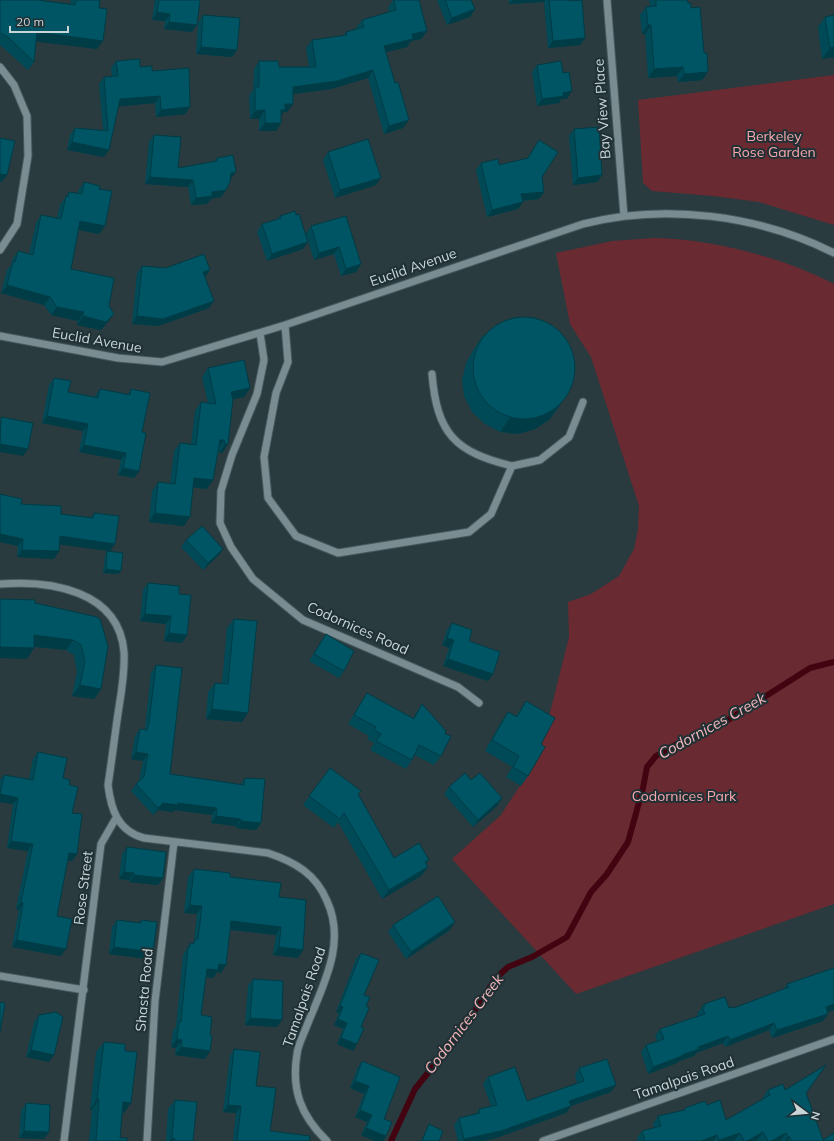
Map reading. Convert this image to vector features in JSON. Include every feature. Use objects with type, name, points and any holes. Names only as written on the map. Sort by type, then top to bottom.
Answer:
[{"type":"street","name":"Bay View Place","points":[[607,0],[624,216]]},
{"type":"street","points":[[0,67],[14,85],[27,116],[28,156],[17,224],[0,250]]},
{"type":"street","name":"Euclid Avenue","points":[[0,336],[118,358],[153,363],[166,361],[285,325],[546,236],[604,218],[624,216],[675,214],[740,221],[804,240],[834,253]]},
{"type":"street","points":[[285,325],[288,362],[276,393],[264,456],[268,498],[296,536],[338,553],[469,532],[491,514],[512,466]]},
{"type":"street","name":"Codornices Road","points":[[260,333],[264,360],[257,394],[232,455],[221,491],[220,523],[231,547],[253,579],[303,620],[458,687],[479,703]]},
{"type":"street","points":[[432,374],[434,399],[443,424],[458,444],[486,460],[512,466],[540,460],[569,437],[583,402]]},
{"type":"street","points":[[0,584],[19,582],[41,584],[75,591],[95,601],[113,620],[121,639],[125,665],[108,785],[110,803],[116,818]]},
{"type":"street","name":"Tamalpais Road","points":[[116,818],[122,827],[134,835],[144,838],[268,854],[288,860],[314,879],[323,891],[331,909],[336,930],[335,945],[332,962],[297,1052],[295,1079],[298,1098],[309,1122],[312,1127],[327,1141]]},
{"type":"street","name":"Rose Street","points":[[64,1141],[101,844],[116,818]]},
{"type":"street","name":"Shasta Road","points":[[147,1141],[155,1001],[174,842]]},
{"type":"street","points":[[0,976],[84,990]]},
{"type":"street","name":"Tamalpais Road","points":[[543,1141],[834,1039]]},
{"type":"green space","name":"Berkeley Rose Garden","points":[[834,75],[834,225],[759,202],[713,196],[652,191],[643,183],[638,100]]},
{"type":"green space","name":"Codornices Park","points":[[654,238],[700,242],[746,251],[792,266],[834,284],[834,904],[576,994],[452,859],[501,815],[539,756],[569,637],[568,602],[591,594],[619,576],[634,549],[638,529],[639,506],[591,357],[570,324],[556,253],[612,241]]},
{"type":"building","points":[[0,0],[38,0],[75,5],[76,0],[100,0],[99,8],[107,9],[103,41],[37,32],[34,62],[8,37],[0,33]]},
{"type":"building","points":[[159,0],[200,0],[197,25],[169,22],[170,14],[157,12]]},
{"type":"building","points":[[394,0],[419,0],[427,31],[412,34],[413,39],[384,46],[395,83],[398,82],[409,120],[389,126],[373,70],[337,81],[293,87],[293,104],[285,104],[285,110],[281,110],[281,123],[265,123],[265,110],[255,111],[255,87],[259,87],[259,61],[278,61],[279,67],[316,67],[312,40],[347,35],[346,32],[364,27],[362,20],[396,10]]},
{"type":"building","points":[[445,0],[471,0],[475,9],[452,18]]},
{"type":"building","points":[[549,0],[582,0],[585,38],[553,41]]},
{"type":"building","points":[[656,0],[687,0],[688,3],[691,3],[691,8],[700,7],[704,53],[707,53],[708,72],[684,74],[683,67],[654,69],[651,25],[648,25],[646,7],[656,6]]},
{"type":"building","points":[[203,15],[240,18],[237,50],[201,47]]},
{"type":"building","points":[[834,15],[834,47],[830,48],[825,17]]},
{"type":"building","points":[[140,59],[140,67],[152,66],[152,71],[189,68],[190,107],[161,110],[160,96],[120,99],[109,150],[72,142],[75,128],[108,131],[104,77],[118,76],[116,61]]},
{"type":"building","points":[[561,61],[563,73],[569,72],[572,91],[563,93],[564,96],[542,99],[537,65]]},
{"type":"building","points":[[599,127],[602,175],[578,178],[574,129]]},
{"type":"building","points":[[154,135],[181,137],[178,168],[217,161],[217,158],[233,155],[236,172],[231,173],[230,182],[226,190],[212,192],[212,196],[196,198],[193,180],[150,177]]},
{"type":"building","points":[[0,138],[15,141],[7,175],[0,174]]},
{"type":"building","points":[[368,139],[381,178],[340,190],[328,152]]},
{"type":"building","points":[[539,140],[558,152],[542,177],[544,192],[521,194],[523,202],[492,210],[481,163],[498,159],[499,165],[528,158]]},
{"type":"building","points":[[84,182],[100,186],[99,189],[112,191],[105,226],[80,221],[71,269],[114,278],[109,306],[114,314],[106,322],[83,316],[84,312],[57,307],[50,297],[7,285],[13,262],[15,262],[18,251],[33,255],[41,215],[61,219],[66,196],[68,197],[69,192],[82,194]]},
{"type":"building","points":[[295,211],[296,215],[299,214],[308,242],[272,254],[262,224],[281,218],[280,216]]},
{"type":"building","points":[[346,216],[361,264],[346,269],[339,247],[319,253],[311,226]]},
{"type":"building","points":[[204,254],[210,270],[203,272],[214,301],[163,319],[137,316],[142,266],[166,268]]},
{"type":"building","points":[[524,317],[544,320],[553,325],[567,339],[572,348],[575,368],[572,388],[567,397],[553,411],[544,416],[524,419],[504,416],[495,411],[481,397],[476,388],[473,368],[476,348],[481,339],[495,325],[504,320]]},
{"type":"building","points":[[244,360],[250,388],[231,392],[233,399],[228,444],[225,444],[224,440],[220,440],[213,480],[194,478],[190,517],[155,513],[158,482],[175,484],[180,443],[196,445],[201,402],[216,404],[208,368]]},
{"type":"building","points":[[54,378],[71,381],[68,392],[98,398],[100,389],[130,395],[131,389],[150,393],[142,432],[146,433],[139,471],[123,468],[126,453],[84,445],[88,424],[47,416]]},
{"type":"building","points":[[1,417],[33,423],[28,449],[0,444]]},
{"type":"building","points":[[0,494],[22,499],[21,504],[61,506],[61,514],[93,518],[94,513],[119,516],[115,544],[60,536],[59,551],[22,550],[23,539],[0,534]]},
{"type":"building","points":[[202,526],[223,549],[208,563],[186,540]]},
{"type":"building","points":[[107,551],[123,553],[121,571],[106,569]]},
{"type":"building","points":[[148,583],[179,586],[179,594],[191,595],[187,635],[169,633],[171,616],[145,614]]},
{"type":"building","points":[[0,599],[35,600],[35,603],[97,617],[100,619],[108,646],[101,689],[80,685],[85,661],[81,645],[73,640],[34,635],[34,648],[0,647]]},
{"type":"building","points":[[234,619],[257,621],[248,713],[212,709],[215,683],[228,684]]},
{"type":"building","points":[[452,623],[472,630],[469,641],[500,652],[493,674],[448,659],[454,640],[447,638]]},
{"type":"building","points":[[326,634],[354,651],[344,671],[314,654]]},
{"type":"building","points":[[156,665],[182,668],[170,774],[244,785],[245,778],[265,779],[261,823],[216,816],[217,808],[178,803],[178,805],[163,803],[158,808],[136,784],[144,777],[148,754],[136,752],[140,729],[147,730],[149,723]]},
{"type":"building","points":[[367,693],[414,719],[422,704],[446,731],[445,734],[451,736],[441,756],[419,745],[412,760],[376,741],[381,734],[374,730],[376,727],[354,715]]},
{"type":"building","points":[[526,701],[555,718],[541,744],[545,747],[528,776],[513,767],[519,756],[492,740],[508,712],[517,717]]},
{"type":"building","points":[[38,752],[67,758],[63,778],[70,780],[69,785],[78,787],[72,813],[82,814],[77,854],[69,853],[57,916],[72,919],[66,949],[17,940],[23,903],[21,902],[33,844],[11,841],[18,798],[0,794],[4,775],[33,780]]},
{"type":"building","points":[[330,768],[361,791],[358,794],[394,858],[419,843],[429,860],[425,862],[428,867],[389,890],[344,813],[340,819],[309,796]]},
{"type":"building","points":[[465,773],[471,780],[480,773],[502,798],[478,820],[449,787]]},
{"type":"building","points":[[127,847],[166,852],[163,878],[134,875],[134,873],[124,872]]},
{"type":"building","points":[[194,869],[230,873],[230,877],[281,883],[279,897],[306,900],[303,950],[279,947],[281,927],[231,921],[226,965],[219,964],[218,970],[207,969],[201,1015],[212,1017],[210,1051],[181,1047],[182,1040],[177,1039],[179,1022],[181,1022],[188,947],[190,947],[190,943],[194,944],[195,939],[198,939],[202,906],[190,905]]},
{"type":"building","points":[[438,896],[455,922],[411,952],[393,925]]},
{"type":"building","points":[[117,920],[141,923],[141,920],[157,922],[153,952],[114,947]]},
{"type":"building","points":[[361,953],[379,960],[364,995],[370,997],[366,1006],[369,1008],[361,1027],[364,1028],[357,1044],[341,1038],[347,1023],[338,1019],[343,1007],[340,1006]]},
{"type":"building","points":[[834,968],[834,1004],[826,1007],[828,1014],[777,1030],[774,1023],[730,1040],[728,1036],[698,1047],[699,1049],[653,1067],[646,1045],[664,1039],[660,1029],[705,1014],[702,1007],[705,1006],[704,1004],[725,997],[729,1008],[734,1008],[789,987],[787,984]]},
{"type":"building","points":[[253,979],[283,981],[282,1020],[250,1018]]},
{"type":"building","points":[[0,1002],[5,1003],[0,1032]]},
{"type":"building","points":[[56,1012],[63,1017],[54,1055],[31,1050],[39,1015]]},
{"type":"building","points":[[104,1042],[125,1044],[125,1051],[137,1052],[131,1103],[123,1102],[120,1138],[127,1138],[127,1141],[96,1141],[99,1099],[97,1099]]},
{"type":"building","points":[[234,1049],[260,1052],[256,1086],[276,1088],[270,1131],[310,1136],[309,1141],[237,1141],[241,1106],[228,1105]]},
{"type":"building","points":[[607,1059],[616,1085],[569,1101],[571,1106],[501,1131],[464,1139],[459,1118],[480,1113],[479,1109],[497,1105],[488,1077],[515,1067],[527,1101],[584,1081],[579,1068]]},
{"type":"building","points":[[362,1061],[400,1077],[384,1119],[392,1122],[386,1136],[366,1128],[372,1115],[360,1110],[369,1086],[355,1081]]},
{"type":"building","points":[[826,1065],[806,1093],[823,1140],[834,1133],[834,1141],[791,1141],[790,1137],[788,1137],[786,1133],[771,1141],[768,1141],[763,1132],[747,1141],[744,1141],[740,1133],[719,1140],[717,1135],[701,1141],[645,1141],[642,1131],[661,1126],[658,1116],[685,1110],[685,1108],[705,1101],[707,1105],[720,1100],[726,1120],[770,1095],[768,1090],[783,1084],[785,1090]]},
{"type":"building","points":[[175,1100],[197,1102],[193,1141],[175,1141],[175,1139],[172,1138]]},
{"type":"building","points":[[26,1103],[50,1105],[49,1132],[24,1131]]},
{"type":"building","points":[[429,1124],[443,1131],[439,1141],[422,1141]]},
{"type":"waterway","name":"Codornices Creek","points":[[391,1141],[415,1089],[460,1033],[496,978],[508,967],[532,957],[567,937],[591,892],[607,874],[628,842],[643,788],[647,767],[656,756],[682,741],[717,727],[810,668],[834,662]]}]
